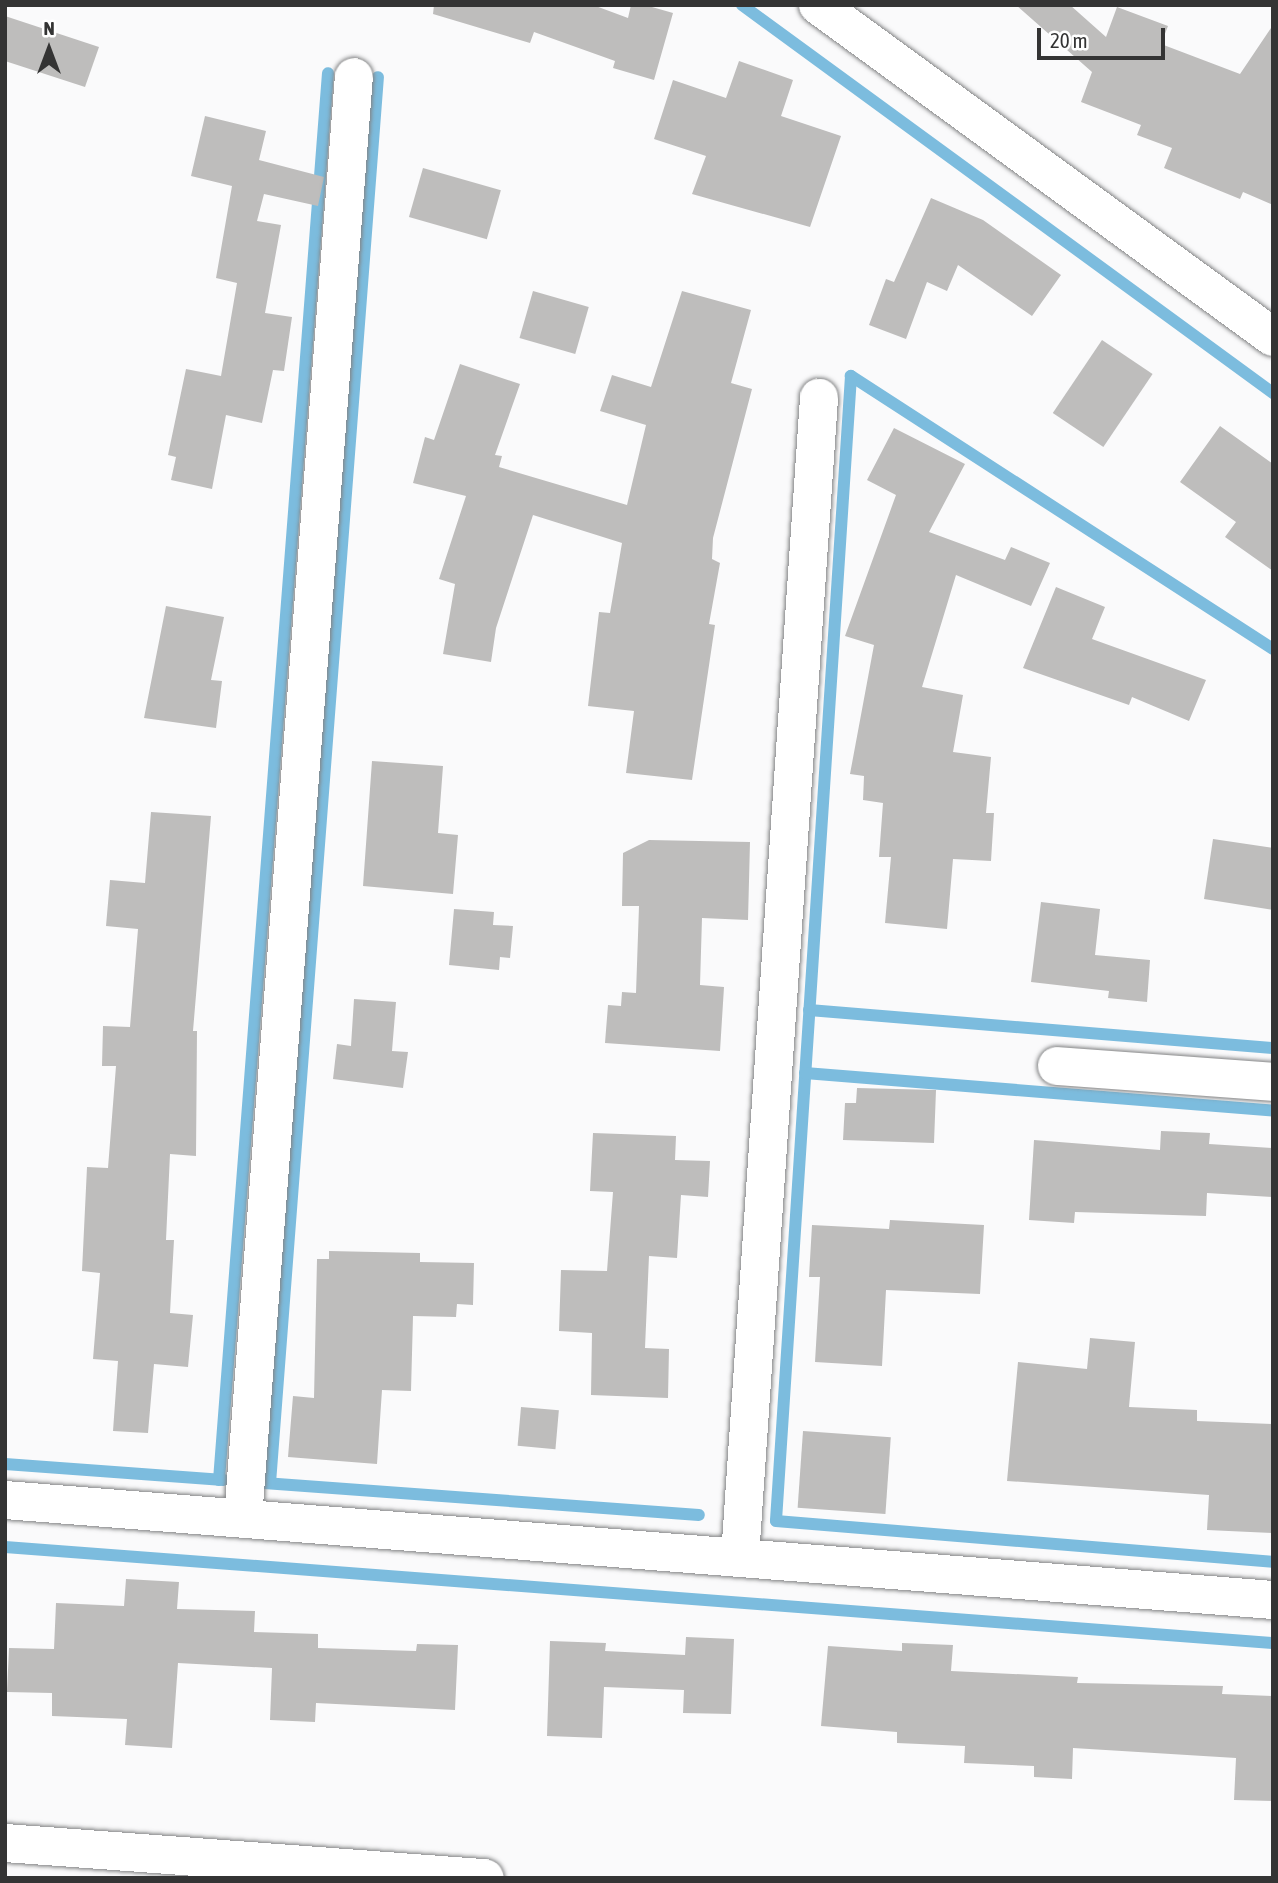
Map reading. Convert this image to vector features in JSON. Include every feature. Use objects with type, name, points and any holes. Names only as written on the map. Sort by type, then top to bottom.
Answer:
[{"type":"street","points":[[818,5],[1273,337]]},
{"type":"street","points":[[243,1518],[354,77]]},
{"type":"street","points":[[740,1557],[819,398]]},
{"type":"street","points":[[1057,1066],[1273,1082]]},
{"type":"street","points":[[5,1500],[1273,1600]]},
{"type":"street","points":[[5,1843],[485,1878]]},
{"type":"building","points":[[434,5],[593,5],[628,18],[631,5],[645,5],[673,13],[654,80],[613,68],[615,61],[534,32],[530,43],[433,14]]},
{"type":"building","points":[[1016,5],[1070,5],[1106,37],[1117,7],[1168,26],[1161,44],[1240,74],[1273,25],[1273,205],[1243,192],[1240,199],[1164,168],[1172,148],[1137,135],[1141,125],[1081,102],[1092,72]]},
{"type":"building","points":[[5,16],[99,47],[85,87],[5,61]]},
{"type":"building","points":[[739,61],[793,80],[781,116],[841,136],[810,227],[692,194],[706,156],[654,139],[673,80],[726,98]]},
{"type":"building","points":[[205,116],[266,131],[259,160],[324,177],[318,206],[264,194],[257,221],[281,225],[265,313],[292,317],[284,371],[273,370],[262,423],[226,415],[212,489],[171,480],[176,457],[168,455],[186,369],[221,376],[237,283],[216,278],[232,186],[191,176]]},
{"type":"building","points":[[423,168],[501,190],[487,239],[409,217]]},
{"type":"building","points":[[931,198],[983,220],[1061,275],[1032,316],[958,265],[947,291],[927,282],[906,339],[869,325],[886,279],[894,282]]},
{"type":"building","points":[[533,291],[589,307],[575,354],[519,338]]},
{"type":"building","points":[[682,291],[751,310],[731,383],[752,389],[713,538],[712,559],[720,563],[709,624],[715,625],[692,780],[626,773],[634,711],[588,706],[599,612],[610,613],[622,543],[533,515],[496,628],[491,662],[443,654],[455,584],[439,579],[466,496],[413,483],[425,437],[434,440],[460,364],[520,384],[495,455],[502,456],[499,467],[627,505],[646,425],[600,411],[612,375],[651,387]]},
{"type":"building","points":[[1102,340],[1153,374],[1103,447],[1053,413]]},
{"type":"building","points":[[1220,426],[1273,464],[1273,571],[1225,537],[1236,522],[1180,482]]},
{"type":"building","points":[[894,428],[965,464],[929,532],[1005,560],[1011,547],[1050,563],[1031,606],[956,575],[922,687],[963,695],[953,752],[991,757],[986,813],[994,813],[991,861],[953,859],[947,929],[885,923],[891,857],[879,857],[883,803],[863,800],[864,776],[850,774],[874,645],[845,636],[896,495],[867,480]]},
{"type":"building","points":[[1056,587],[1105,607],[1092,639],[1206,680],[1189,721],[1132,697],[1129,705],[1023,668]]},
{"type":"building","points":[[166,606],[224,617],[211,680],[222,681],[216,728],[144,718]]},
{"type":"building","points":[[372,761],[443,766],[438,833],[458,835],[453,894],[363,886]]},
{"type":"building","points":[[151,812],[211,816],[193,1031],[197,1031],[196,1156],[170,1154],[166,1240],[174,1240],[170,1313],[193,1315],[188,1367],[154,1364],[148,1433],[113,1431],[118,1361],[93,1359],[100,1273],[82,1271],[87,1167],[108,1168],[116,1066],[102,1066],[103,1026],[130,1027],[138,929],[106,926],[110,880],[145,883]]},
{"type":"building","points":[[1213,839],[1273,848],[1273,910],[1204,899]]},
{"type":"building","points":[[649,840],[750,842],[748,920],[702,918],[700,985],[724,987],[720,1051],[605,1043],[608,1005],[621,1006],[622,992],[636,993],[639,906],[622,906],[623,853]]},
{"type":"building","points":[[1041,902],[1100,909],[1095,955],[1150,960],[1147,1002],[1108,998],[1109,991],[1031,982]]},
{"type":"building","points":[[454,909],[494,912],[493,925],[513,926],[510,958],[500,957],[499,970],[449,965]]},
{"type":"building","points":[[354,999],[396,1002],[392,1051],[408,1052],[403,1088],[333,1079],[337,1044],[351,1046]]},
{"type":"building","points":[[857,1088],[936,1090],[934,1143],[843,1140],[845,1103],[856,1103]]},
{"type":"building","points":[[1161,1131],[1210,1133],[1209,1144],[1273,1148],[1273,1197],[1207,1193],[1206,1216],[1075,1212],[1074,1223],[1029,1220],[1034,1140],[1160,1150]]},
{"type":"building","points":[[593,1133],[676,1136],[675,1160],[710,1161],[708,1197],[681,1195],[677,1258],[649,1256],[645,1348],[669,1349],[668,1398],[591,1395],[592,1333],[559,1331],[561,1270],[607,1271],[613,1192],[590,1191]]},
{"type":"building","points":[[890,1220],[984,1225],[980,1294],[886,1290],[882,1366],[815,1362],[820,1277],[809,1277],[812,1225],[889,1229]]},
{"type":"building","points":[[329,1251],[420,1253],[420,1262],[474,1263],[473,1305],[457,1304],[456,1317],[413,1316],[411,1391],[382,1390],[377,1464],[288,1457],[293,1396],[314,1398],[317,1259],[329,1259]]},
{"type":"building","points":[[1090,1338],[1135,1342],[1129,1407],[1197,1410],[1197,1421],[1273,1424],[1273,1533],[1207,1530],[1209,1495],[1007,1481],[1018,1362],[1087,1369]]},
{"type":"building","points":[[521,1407],[559,1410],[555,1449],[518,1446]]},
{"type":"building","points":[[803,1431],[891,1437],[885,1514],[798,1508]]},
{"type":"building","points":[[126,1579],[179,1582],[177,1609],[255,1611],[254,1632],[318,1634],[318,1648],[416,1651],[417,1644],[458,1645],[455,1710],[316,1703],[315,1722],[270,1720],[272,1668],[178,1663],[172,1748],[125,1745],[127,1719],[52,1716],[52,1693],[7,1692],[9,1648],[54,1649],[56,1603],[124,1606]]},
{"type":"building","points":[[686,1637],[734,1639],[731,1714],[683,1713],[684,1690],[604,1687],[602,1738],[547,1736],[550,1641],[606,1643],[605,1651],[685,1655]]},
{"type":"building","points":[[902,1643],[953,1645],[951,1671],[1078,1677],[1077,1683],[1223,1686],[1222,1694],[1273,1696],[1273,1801],[1234,1800],[1236,1758],[1073,1748],[1072,1779],[1034,1777],[1034,1766],[964,1763],[965,1746],[897,1743],[897,1732],[821,1726],[828,1646],[902,1651]]},
{"type":"waterway","points":[[742,5],[1273,393]]},
{"type":"waterway","points":[[219,1480],[328,73]]},
{"type":"waterway","points":[[270,1483],[378,77]]},
{"type":"waterway","points":[[1273,649],[851,376],[776,1521],[1273,1562]]},
{"type":"waterway","points":[[809,1010],[1273,1048]]},
{"type":"waterway","points":[[805,1073],[1273,1111]]},
{"type":"waterway","points":[[5,1464],[223,1480]]},
{"type":"waterway","points":[[264,1483],[699,1515]]},
{"type":"waterway","points":[[5,1547],[1273,1643]]}]
